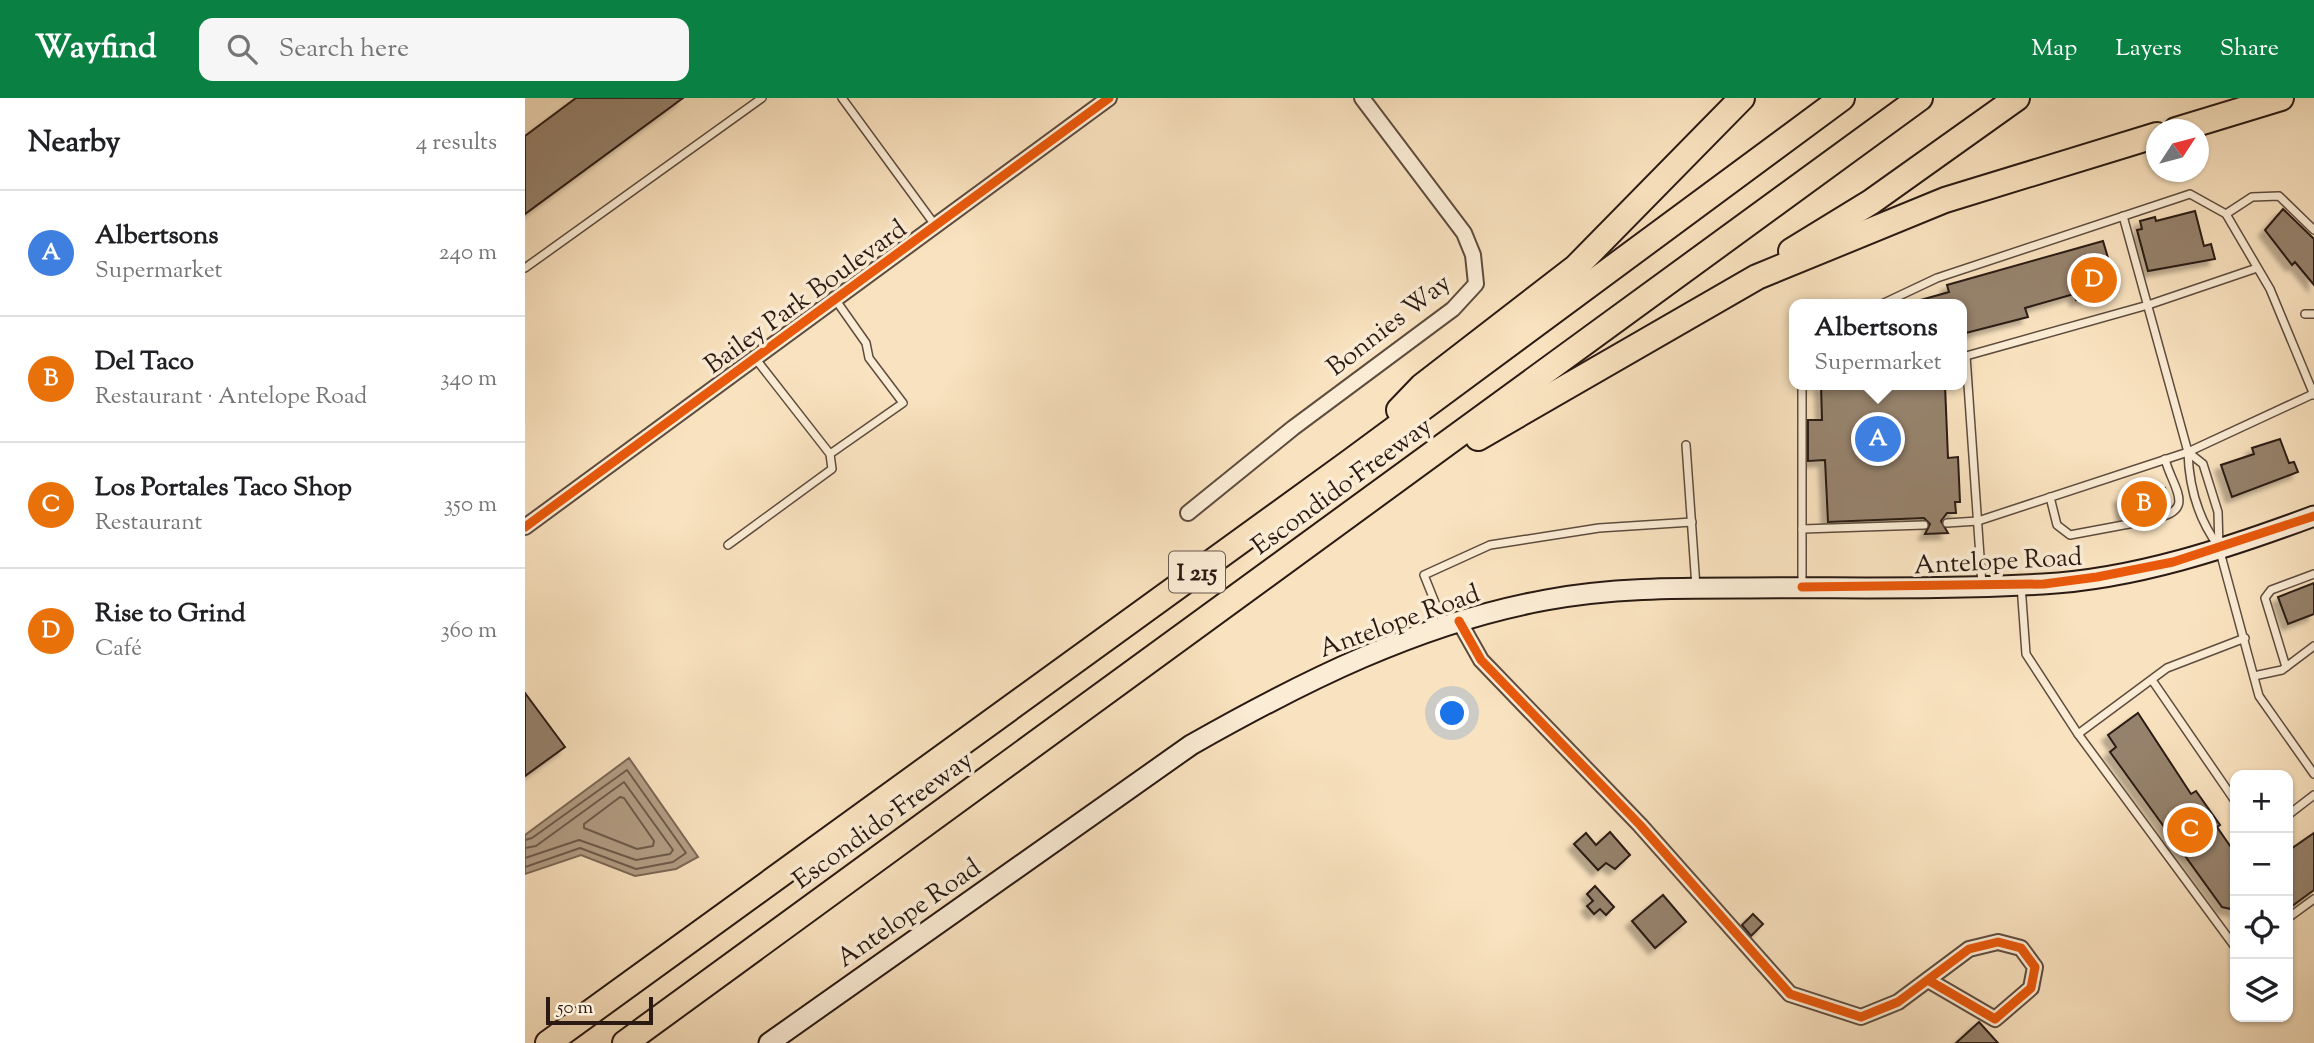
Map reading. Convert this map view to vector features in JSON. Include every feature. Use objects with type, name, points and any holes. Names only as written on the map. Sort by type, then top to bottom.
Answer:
[{"type":"highway","points":[[1351,461],[1422,386],[1576,267],[1742,98]]},
{"type":"highway","points":[[1749,166],[1770,131],[1815,98]]},
{"type":"highway","name":"Escondido Freeway","points":[[548,1043],[1351,461],[1842,98]]},
{"type":"highway","name":"Escondido Freeway","points":[[625,1043],[1920,98]]},
{"type":"highway","points":[[1757,277],[1785,255],[1871,202],[1957,144],[2017,98]]},
{"type":"highway","points":[[2209,120],[2281,98]]},
{"type":"highway","points":[[1375,498],[1757,277],[1945,200],[2146,138]]},
{"type":"main road","name":"Antelope Road","points":[[769,1043],[1191,745],[1261,705],[1358,658],[1452,623],[1546,600],[1597,593],[1696,588],[2021,584],[2097,577],[2173,562],[2314,516]]},
{"type":"street","name":"Bailey Park Boulevard","points":[[525,527],[1109,98]]},
{"type":"street","name":"Bonnies Way","points":[[1188,513],[1293,428],[1453,309],[1476,285],[1473,255],[1464,233],[1362,98]]},
{"type":"street","points":[[1452,623],[1481,660],[1640,825],[1790,994],[1861,1017],[1898,1002],[1969,949],[1998,942],[2021,948],[2035,967],[2031,988],[1995,1019],[1928,980]]},
{"type":"lane","points":[[525,268],[762,98]]},
{"type":"lane","points":[[842,98],[935,226]]},
{"type":"lane","points":[[1893,299],[1937,278],[2190,194],[2226,214],[2270,289],[2314,394],[2188,452],[1978,521],[1947,523]]},
{"type":"lane","points":[[2226,214],[2252,197],[2279,196],[2314,230]]},
{"type":"lane","points":[[2123,216],[2188,452],[2189,472],[2202,523],[2219,548]]},
{"type":"lane","points":[[1967,356],[2148,305],[2257,268]]},
{"type":"lane","points":[[829,454],[903,404],[869,358],[866,343],[835,299]]},
{"type":"lane","points":[[2305,314],[2314,314]]},
{"type":"lane","points":[[728,545],[832,469],[829,454],[755,358]]},
{"type":"lane","points":[[1967,370],[1982,585]]},
{"type":"lane","points":[[1802,390],[1802,587]]},
{"type":"lane","points":[[1686,445],[1696,588]]},
{"type":"lane","points":[[2188,452],[2203,464],[2218,512],[2219,548],[2259,696],[2314,775]]},
{"type":"lane","points":[[2155,518],[2172,515],[2178,509],[2180,500],[2165,459]]},
{"type":"lane","points":[[2050,497],[2057,524],[2070,535],[2145,520]]},
{"type":"lane","points":[[1452,623],[1424,575],[1490,545],[1599,528],[1692,522]]},
{"type":"lane","points":[[1802,529],[1924,525]]},
{"type":"lane","points":[[2286,667],[2265,598],[2271,590],[2314,574]]},
{"type":"lane","points":[[2021,584],[2026,654],[2078,734],[2230,940]]},
{"type":"lane","points":[[2078,734],[2167,668],[2245,638]]},
{"type":"lane","points":[[2255,676],[2286,667],[2314,646]]},
{"type":"lane","points":[[2152,680],[2230,794]]},
{"type":"lane","points":[[2293,811],[2314,795]]},
{"type":"lane","points":[[2293,914],[2314,899]]},
{"type":"water","points":[[629,758],[698,857],[676,869],[635,876],[581,855],[525,874],[525,835]]},
{"type":"building","points":[[576,98],[683,98],[525,214],[525,136]]},
{"type":"building","points":[[2283,209],[2314,239],[2314,285],[2295,262],[2292,265],[2265,230]]},
{"type":"building","points":[[2195,211],[2204,246],[2211,244],[2215,259],[2148,271],[2137,230],[2142,229],[2140,221],[2155,217],[2156,221]]},
{"type":"building","points":[[2103,241],[2117,288],[2076,300],[2074,294],[2025,308],[2028,317],[1967,333],[1967,299],[1924,299],[1949,292],[1947,285]]},
{"type":"building","points":[[1821,390],[1945,390],[1948,458],[1958,457],[1960,502],[1955,502],[1956,513],[1947,513],[1941,521],[1948,533],[1925,534],[1930,524],[1924,518],[1828,522],[1825,460],[1808,461],[1808,420],[1822,420]]},
{"type":"building","points":[[2280,439],[2289,463],[2294,462],[2298,472],[2232,497],[2221,465],[2254,454],[2252,448]]},
{"type":"building","points":[[2165,488],[2170,505],[2154,512],[2150,518],[2145,515],[2124,519],[2120,497]]},
{"type":"building","points":[[2314,583],[2314,614],[2288,624],[2278,597]]},
{"type":"building","points":[[525,693],[565,747],[525,776]]},
{"type":"building","points":[[2138,713],[2191,794],[2196,791],[2220,825],[2217,827],[2230,846],[2230,909],[2222,907],[2110,752],[2116,747],[2108,735]]},
{"type":"building","points":[[1610,832],[1630,855],[1615,869],[1606,863],[1598,870],[1574,844],[1586,833],[1596,845]]},
{"type":"building","points":[[2314,833],[2314,890],[2293,905],[2293,896],[2293,848]]},
{"type":"building","points":[[1595,886],[1614,907],[1606,915],[1600,909],[1594,914],[1587,906],[1593,901],[1587,894]]},
{"type":"building","points":[[1663,895],[1686,922],[1655,948],[1632,921]]},
{"type":"building","points":[[1753,914],[1763,924],[1751,936],[1742,925]]},
{"type":"building","points":[[1979,1022],[1998,1043],[1956,1043]]},
{"type":"cycle path","points":[[525,527],[1109,98]]},
{"type":"cycle path","points":[[1802,587],[2044,584],[2097,577],[2173,562],[2314,516]]},
{"type":"cycle path","points":[[1459,621],[1481,660],[1640,825],[1790,994],[1861,1017],[1898,1002],[1969,949],[1998,942],[2021,948],[2035,967],[2031,988],[1995,1019],[1928,980]]},
{"type":"place","name":"Rise to Grind","points":[[2094,280]]},
{"type":"place","name":"Albertsons","points":[[1878,439]]},
{"type":"place","name":"Del Taco","points":[[2144,504]]},
{"type":"place","name":"Los Portales Taco Shop","points":[[2190,830]]}]
